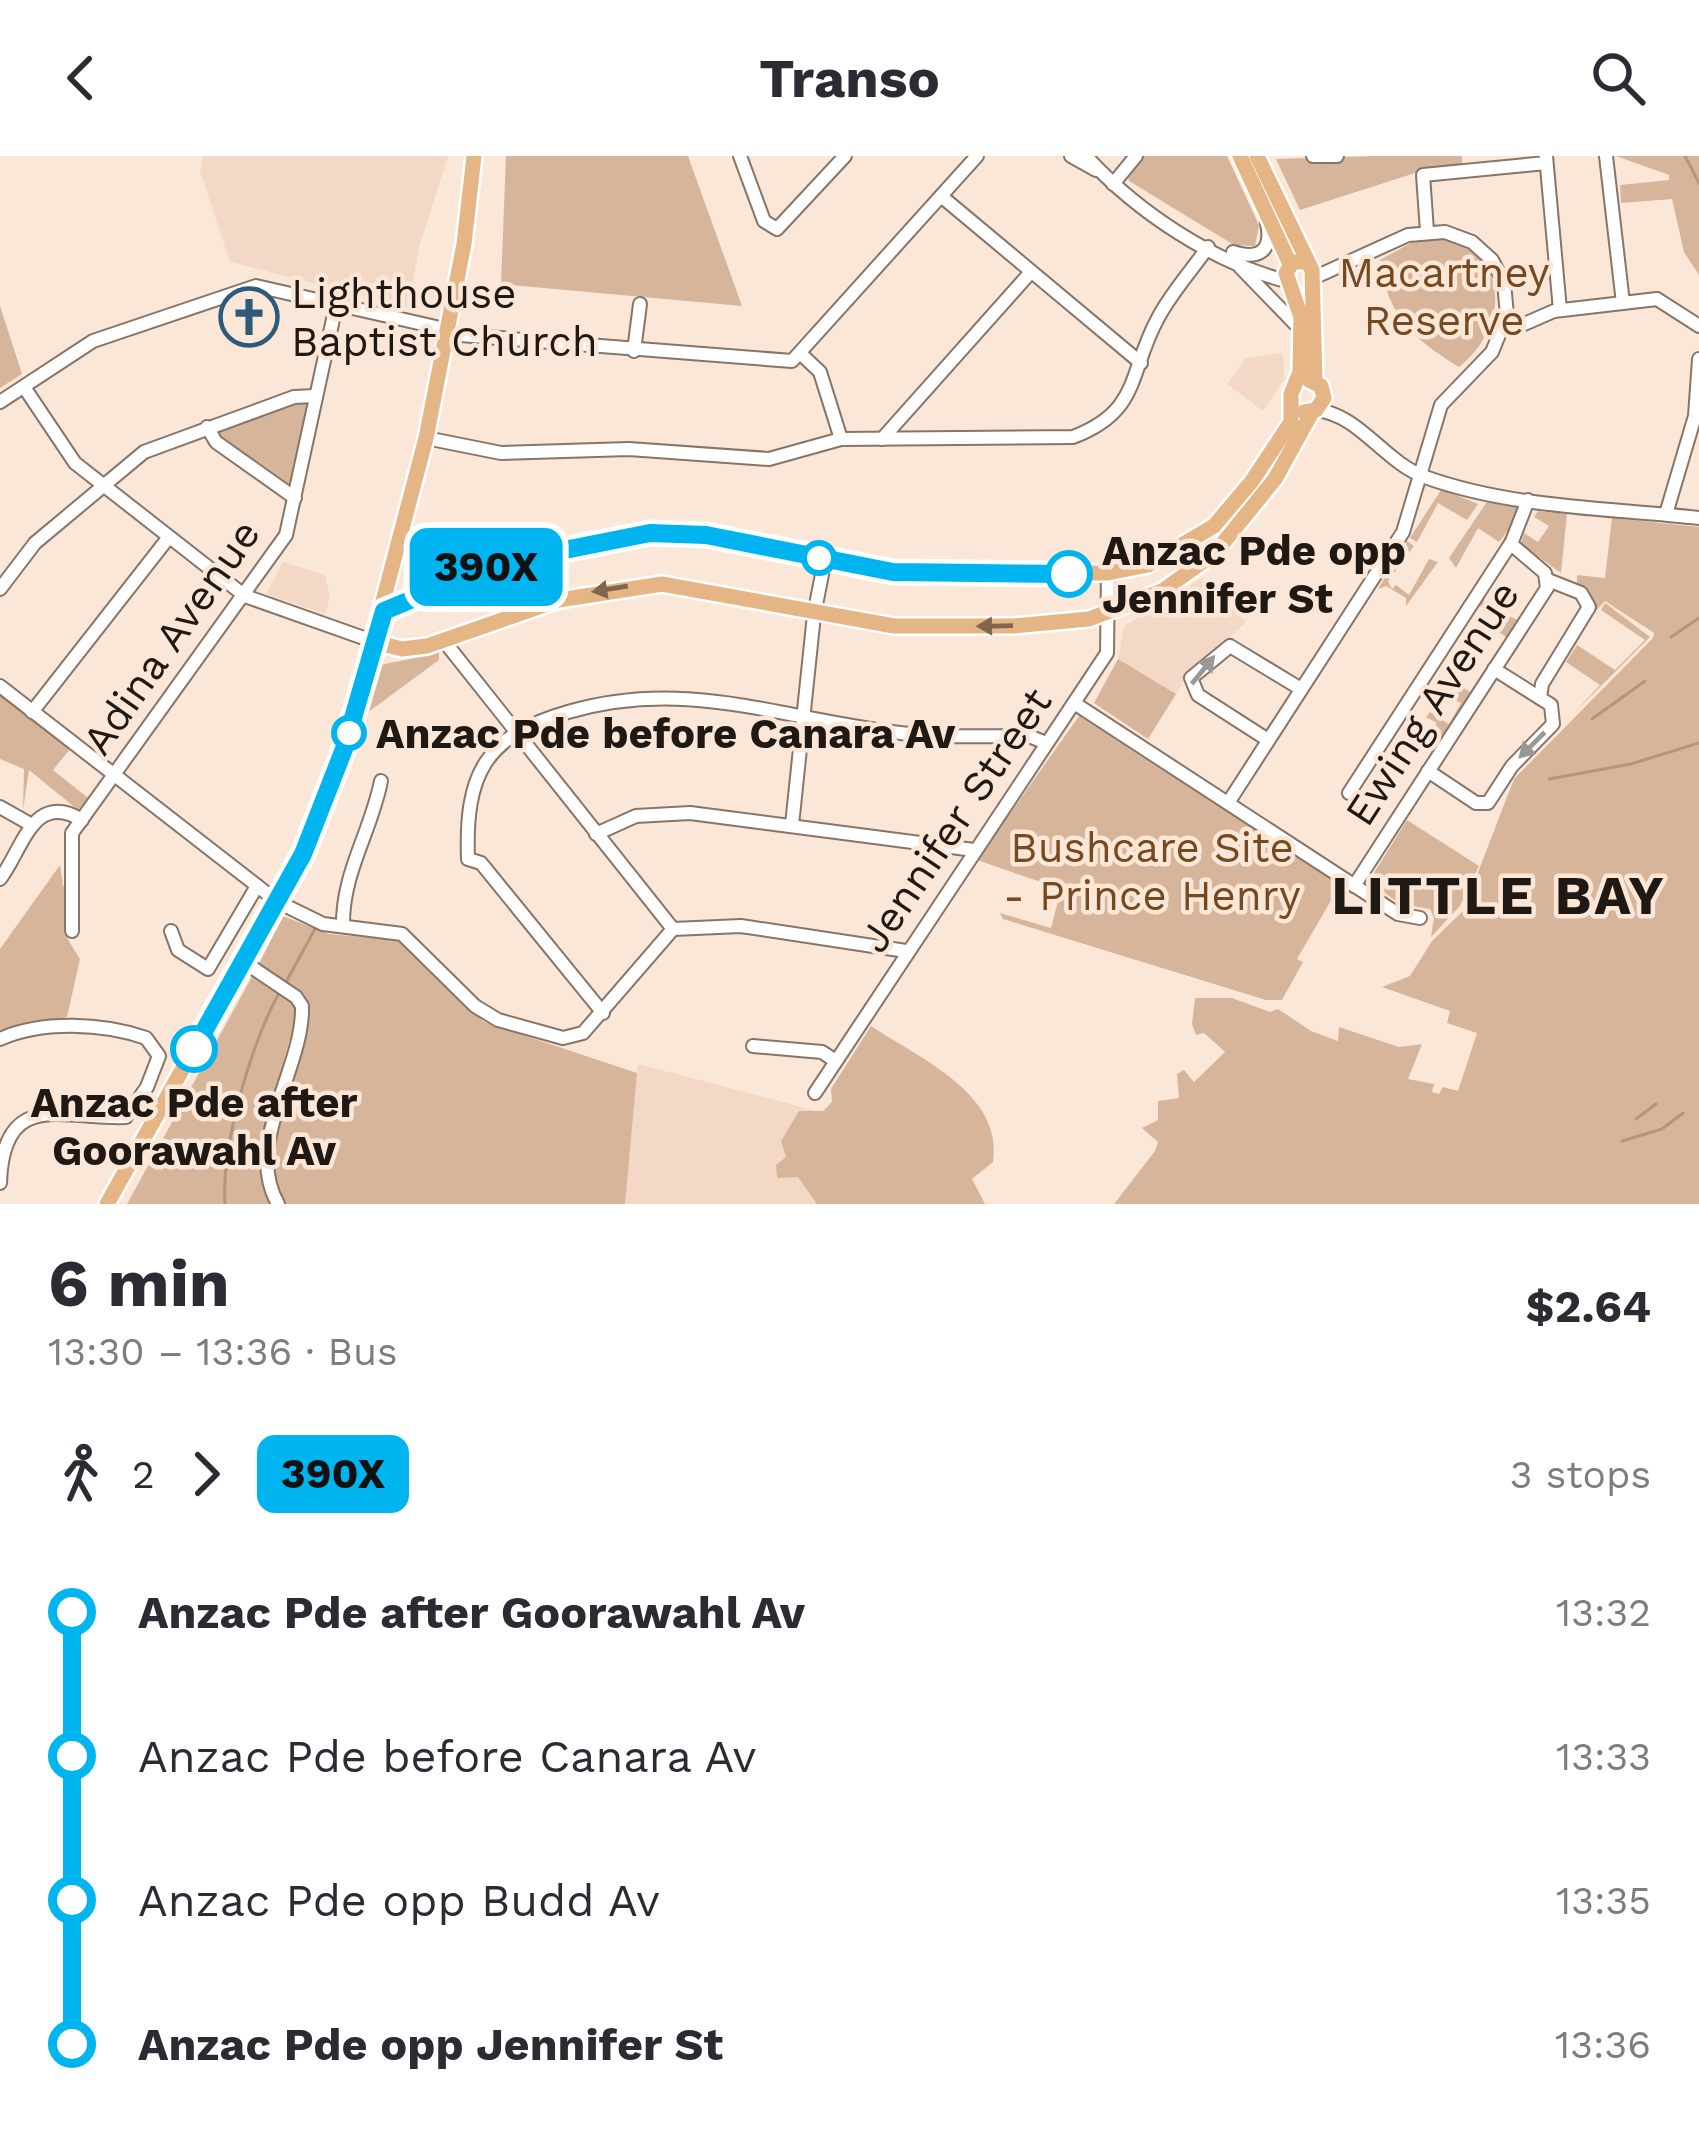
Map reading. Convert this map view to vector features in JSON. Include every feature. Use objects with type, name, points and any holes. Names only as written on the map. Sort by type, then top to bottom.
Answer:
[{"type":"main road","points":[[107,1204],[278,902],[322,809],[384,611],[426,438],[448,332],[473,156]]},
{"type":"main road","points":[[1248,161],[1302,286],[1311,279]]},
{"type":"main road","points":[[384,611],[506,561],[650,533],[706,535],[893,572],[1108,573],[1159,560],[1205,534],[1252,481],[1291,422],[1301,330],[1294,270]]},
{"type":"main road","points":[[368,667],[402,649],[444,641],[521,610],[584,594],[667,584],[903,626],[1026,626],[1111,612],[1162,591],[1223,544],[1275,479],[1314,411],[1320,387],[1311,279]]},
{"type":"main road","points":[[1296,385],[1320,387]]},
{"type":"main road","points":[[1294,405],[1314,411]]},
{"type":"main road","points":[[375,642],[402,649]]},
{"type":"street","points":[[740,156],[764,221],[773,229],[782,228],[845,156]]},
{"type":"street","points":[[0,402],[93,341],[256,286],[337,301],[448,332],[782,363],[800,353],[977,156]]},
{"type":"street","points":[[1071,156],[1160,220],[1240,263],[1294,270],[1337,268]]},
{"type":"street","points":[[1086,156],[1096,170]]},
{"type":"street","points":[[1113,184],[1136,156]]},
{"type":"street","points":[[1313,156],[1337,156]]},
{"type":"street","points":[[1606,156],[1623,304]]},
{"type":"street","points":[[1427,231],[1423,175],[1546,160],[1560,310]]},
{"type":"street","points":[[1208,247],[1253,256],[1268,246],[1268,225],[1248,161]]},
{"type":"street","points":[[941,196],[1141,363]]},
{"type":"street","points":[[1228,803],[1404,530],[1441,405],[1492,352],[1505,322],[1504,283],[1486,253],[1459,235],[1427,231],[1311,279]]},
{"type":"street","points":[[426,438],[501,453],[629,449],[769,459],[842,439],[1072,437],[1101,426],[1122,407],[1157,319],[1208,247]]},
{"type":"street","points":[[1240,263],[1301,330]]},
{"type":"street","points":[[882,439],[1030,273]]},
{"type":"street","points":[[1505,322],[1522,325],[1560,310],[1660,300],[1699,326]]},
{"type":"street","name":"Adina Avenue","points":[[72,931],[74,889],[68,848],[82,820],[286,535],[337,301]]},
{"type":"street","points":[[634,351],[640,304]]},
{"type":"street","points":[[800,353],[820,373],[842,439]]},
{"type":"street","points":[[1666,514],[1694,416],[1699,359]]},
{"type":"street","points":[[24,387],[60,446],[245,596],[375,642]]},
{"type":"street","points":[[1320,387],[1368,441],[1422,476],[1528,500],[1699,518]]},
{"type":"street","points":[[0,589],[35,543],[153,447],[294,397],[315,396]]},
{"type":"street","points":[[1314,411],[1343,416]]},
{"type":"street","points":[[207,427],[216,442],[295,498]]},
{"type":"street","name":"Ewing Avenue","points":[[1354,886],[1548,580],[1511,543],[1528,500]]},
{"type":"street","points":[[32,712],[170,537]]},
{"type":"street","points":[[1349,793],[1511,543]]},
{"type":"street","points":[[792,825],[814,611],[825,559]]},
{"type":"street","points":[[506,561],[521,610]]},
{"type":"street","name":"Jennifer Street","points":[[815,1093],[1111,644],[1108,573]]},
{"type":"street","points":[[1540,698],[1542,685],[1589,608],[1581,593],[1548,580]]},
{"type":"street","points":[[444,641],[673,928]]},
{"type":"street","points":[[1268,740],[1198,695],[1191,678],[1230,646],[1301,689]]},
{"type":"street","points":[[1428,771],[1477,803],[1491,802],[1512,766],[1554,722],[1552,707],[1494,669]]},
{"type":"street","points":[[0,686],[278,902],[314,921],[385,928],[409,938],[475,1006],[498,1021],[563,1038],[584,1033],[673,928],[741,926],[906,951]]},
{"type":"street","points":[[603,1013],[481,863],[468,859],[463,836],[476,780],[495,747],[512,731],[642,695],[896,733],[1028,736],[1046,742]]},
{"type":"street","points":[[1074,703],[1400,915],[1420,918]]},
{"type":"street","points":[[343,926],[344,881],[368,834],[381,781]]},
{"type":"street","points":[[0,807],[30,824]]},
{"type":"street","points":[[0,879],[30,824],[59,810],[82,820]]},
{"type":"street","points":[[596,834],[636,816],[663,814],[792,825],[974,850]]},
{"type":"street","points":[[171,931],[178,950],[208,969],[256,886]]},
{"type":"street","points":[[244,962],[302,1006],[271,1150],[268,1177],[278,1204]]},
{"type":"street","points":[[0,1039],[48,1027],[134,1034],[157,1046],[159,1056],[147,1087],[124,1117],[65,1111],[26,1122],[4,1149],[0,1184]]},
{"type":"street","points":[[753,1046],[821,1052],[834,1060]]},
{"type":"street","points":[[147,1087],[166,1097]]},
{"type":"shaded area","points":[[203,156],[448,156],[419,248],[408,307],[230,262],[200,171]]},
{"type":"shaded area","points":[[1282,353],[1285,378],[1263,411],[1227,384],[1246,358]]},
{"type":"shaded area","points":[[283,562],[325,575],[330,597],[325,614],[266,594]]},
{"type":"shaded area","points":[[1203,578],[1246,622],[1188,675],[1176,694],[1118,659],[1124,626]]},
{"type":"shaded area","points":[[638,1064],[813,1110],[833,1204],[624,1204]]},
{"type":"green space","points":[[506,156],[688,156],[742,306],[501,284]]},
{"type":"green space","points":[[1142,156],[1227,156],[1259,225],[1255,246],[1234,245],[1129,181],[1127,174]]},
{"type":"green space","points":[[1462,156],[1462,166],[1415,173],[1300,210],[1276,159]]},
{"type":"green space","points":[[1616,156],[1699,156],[1699,275],[1684,252],[1672,199],[1621,203],[1620,185],[1669,180],[1669,175]]},
{"type":"green space","name":"Macartney Reserve","points":[[1420,238],[1448,241],[1470,250],[1485,265],[1494,284],[1490,327],[1459,367],[1405,324],[1383,279],[1380,260]]},
{"type":"green space","points":[[0,306],[22,374],[0,388]]},
{"type":"green space","points":[[303,400],[308,408],[288,489],[219,435],[218,431]]},
{"type":"green space","points":[[1443,487],[1480,499],[1444,490],[1478,504],[1467,520],[1438,503],[1417,542],[1410,538]]},
{"type":"green space","points":[[1489,499],[1513,503],[1519,510],[1505,547],[1501,544],[1509,529],[1499,542],[1478,528],[1456,568],[1449,558]]},
{"type":"green space","points":[[1538,511],[1567,514],[1561,573],[1521,544],[1524,533],[1538,542],[1549,526],[1534,517]]},
{"type":"green space","points":[[1612,518],[1699,527],[1699,1204],[1114,1204],[1155,1151],[1158,1142],[1142,1128],[1158,1120],[1158,1101],[1179,1098],[1177,1074],[1184,1070],[1194,1082],[1225,1052],[1204,1033],[1196,1035],[1192,1024],[1195,998],[1232,998],[1270,1012],[1278,1009],[1311,1031],[1338,1041],[1339,1027],[1399,1047],[1422,1044],[1408,1079],[1434,1084],[1432,1092],[1439,1094],[1443,1087],[1458,1091],[1477,1033],[1447,1023],[1450,1011],[1382,987],[1410,976],[1432,941],[1463,911],[1514,779],[1653,638],[1654,633],[1605,601],[1588,619],[1584,590],[1591,592],[1577,583],[1577,575],[1605,578]]},
{"type":"green space","points":[[1407,541],[1414,546],[1388,581],[1392,589],[1396,585],[1409,595],[1429,559],[1438,562],[1406,606],[1406,598],[1386,586],[1378,589]]},
{"type":"green space","points":[[1605,603],[1650,637],[1574,713],[1600,685],[1566,662],[1577,645],[1615,670],[1645,640],[1601,610]]},
{"type":"green space","points":[[1483,605],[1518,620],[1443,737],[1430,731],[1437,723],[1426,717],[1430,712],[1449,724],[1461,703],[1453,699],[1461,686],[1470,692],[1506,637],[1496,630],[1504,619]]},
{"type":"green space","points":[[424,651],[439,652],[439,660],[367,713],[380,665],[430,655]]},
{"type":"green space","name":"Bushcare Site - Prince Henry","points":[[1118,659],[1176,694],[1148,739],[1094,703]]},
{"type":"green space","points":[[0,693],[70,749],[53,770],[88,798],[78,810],[29,770],[23,810],[24,769],[0,759]]},
{"type":"green space","name":"Bushcare Site - Prince Henry","points":[[1079,716],[1340,885],[1297,959],[1303,962],[1282,1000],[1266,1000],[1003,919],[1000,913],[1051,928],[1061,889],[977,860]]},
{"type":"green space","points":[[1407,820],[1479,866],[1460,906],[1431,937],[1434,918],[1430,909],[1400,904],[1369,881]]},
{"type":"green space","points":[[60,865],[63,886],[69,887],[64,933],[80,959],[67,1017],[0,1030],[0,949]]},
{"type":"green space","points":[[283,916],[329,934],[397,940],[484,1022],[637,1073],[625,1204],[285,1204],[275,1162],[277,1136],[307,1009],[259,964]]},
{"type":"green space","points":[[254,973],[292,997],[298,1009],[269,1131],[274,1204],[127,1204]]},
{"type":"green space","points":[[871,1026],[954,1080],[985,1117],[993,1138],[993,1162],[972,1179],[985,1204],[817,1204],[798,1177],[777,1178],[776,1165],[786,1157],[781,1141],[799,1111],[823,1111],[832,1102],[831,1089]]},
{"type":"waterway","points":[[1685,156],[1699,183]]},
{"type":"waterway","points":[[1671,637],[1699,618]]},
{"type":"waterway","points":[[1592,719],[1645,681]]},
{"type":"waterway","points":[[1549,779],[1631,764],[1699,743]]},
{"type":"waterway","points":[[1613,899],[1627,903]]},
{"type":"waterway","points":[[285,984],[315,929]]},
{"type":"waterway","points":[[225,1204],[228,1153],[240,1096],[279,993]]},
{"type":"waterway","points":[[1636,1119],[1656,1104]]},
{"type":"waterway","points":[[1622,1141],[1662,1129],[1683,1113]]},
{"type":"bus line","name":"390X","points":[[194,1049],[303,854],[354,720],[384,611],[499,563],[587,541],[650,533],[706,535],[893,572],[1069,574]]},
{"type":"place","name":"Lighthouse Baptist Church","points":[[249,317]]},
{"type":"place","name":"Anzac Pde opp Jennifer St","points":[[1069,574]]},
{"type":"place","name":"Anzac Pde before Canara Av","points":[[349,733]]},
{"type":"place","name":"Anzac Pde after Goorawahl Av","points":[[194,1049]]},
{"type":"district","name":"LITTLE BAY","points":[[1499,895]]}]
